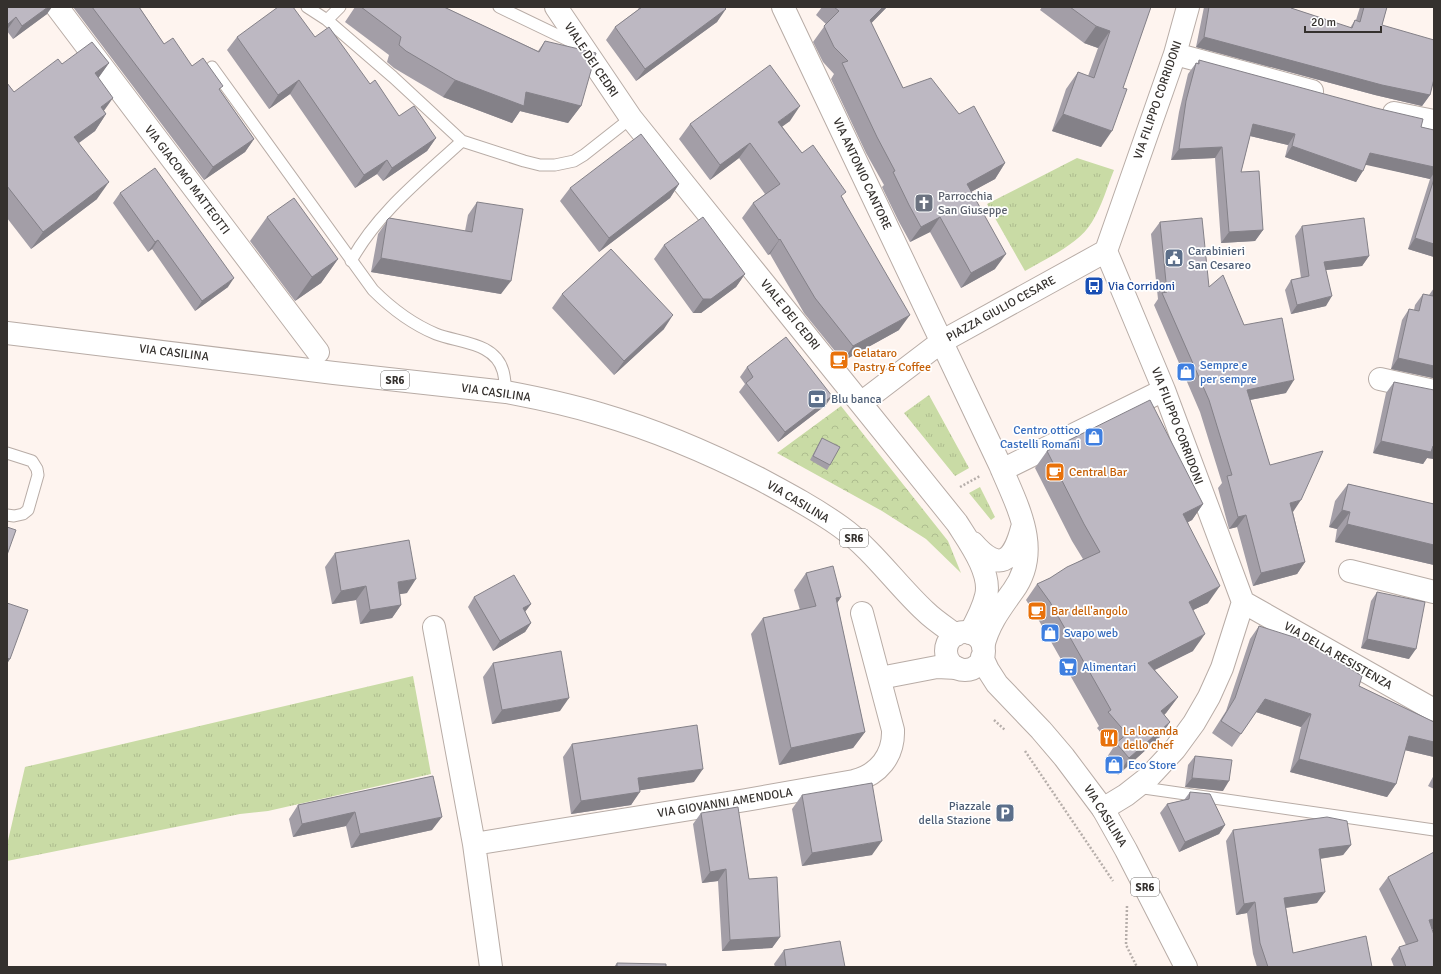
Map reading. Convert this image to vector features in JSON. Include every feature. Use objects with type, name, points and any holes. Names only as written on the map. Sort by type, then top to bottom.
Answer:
[{"type":"street","name":"VIA GIACOMO MATTEOTTI","points":[[57,7],[318,352]]},
{"type":"street","name":"VIALE DEI CEDRI","points":[[556,7],[631,118],[957,523],[984,570],[987,585],[986,595],[961,653]]},
{"type":"street","name":"VIA ANTONIO CANTORE","points":[[783,7],[1001,468],[1024,523]]},
{"type":"street","name":"VIA FILIPPO CORRIDONI","points":[[1188,7],[1175,54],[1106,251],[1164,390],[1243,602]]},
{"type":"street","points":[[1175,54],[1334,97]]},
{"type":"street","points":[[1372,107],[1434,121]]},
{"type":"street","name":"PIAZZA GIULIO CESARE","points":[[861,403],[941,342],[1106,251]]},
{"type":"street","name":"VIA CASILINA","points":[[7,333],[334,373],[506,392],[592,411],[635,426],[722,460],[768,484],[810,507],[848,533],[925,611],[961,653],[997,684],[1060,752],[1103,809],[1126,850],[1186,967]]},
{"type":"street","points":[[1380,379],[1434,391]]},
{"type":"street","points":[[1001,468],[1164,390]]},
{"type":"street","points":[[957,523],[982,552],[993,560],[1001,561],[1007,559],[1012,554],[1019,540],[1024,523]]},
{"type":"street","points":[[880,678],[961,653],[986,634],[1021,577],[1027,558],[1024,523]]},
{"type":"street","points":[[1350,571],[1434,592]]},
{"type":"street","points":[[1103,809],[1137,787],[1162,764],[1175,749],[1204,706],[1222,668],[1243,602]]},
{"type":"street","name":"VIA DELLA RESISTENZA","points":[[1243,602],[1434,710]]},
{"type":"street","name":"VIA GIOVANNI AMENDOLA","points":[[474,844],[746,800],[854,781],[869,776],[881,766],[886,758],[890,750],[893,736],[892,725],[862,613]]},
{"type":"street","points":[[434,627],[474,844],[491,967]]},
{"type":"lane","points":[[307,7],[327,20],[462,141],[524,161],[556,165],[574,161],[584,155],[631,118]]},
{"type":"lane","points":[[327,20],[340,7]]},
{"type":"lane","points":[[499,7],[584,48]]},
{"type":"lane","points":[[212,67],[351,261],[377,294],[407,318],[435,334],[472,343],[492,354],[503,370],[506,392]]},
{"type":"lane","points":[[351,261],[365,239],[392,205],[462,141]]},
{"type":"lane","points":[[7,453],[32,461],[37,469],[38,475],[28,510],[23,514],[14,516],[7,515]]},
{"type":"lane","points":[[905,458],[910,470],[912,484],[934,512],[957,523]]},
{"type":"lane","points":[[1137,787],[1434,830]]},
{"type":"path","points":[[938,499],[1001,468]]},
{"type":"path","points":[[994,720],[1009,734]]},
{"type":"path","points":[[1022,748],[1113,882]]},
{"type":"path","points":[[1127,905],[1126,944],[1137,967]]},
{"type":"green space","points":[[1077,158],[1114,170],[1099,210],[1086,230],[1071,244],[1025,271],[987,204]]},
{"type":"green space","points":[[929,395],[969,468],[955,476],[904,413]]},
{"type":"green space","points":[[841,406],[948,541],[961,573],[926,539],[882,511],[777,453]]},
{"type":"green space","points":[[980,487],[995,517],[991,520],[969,493]]},
{"type":"green space","points":[[413,676],[431,774],[268,811],[240,814],[7,861],[7,845],[25,767]]},
{"type":"building","points":[[7,7],[48,7],[22,26],[16,17],[8,24],[7,23]]},
{"type":"building","points":[[92,7],[139,7],[164,44],[173,38],[192,66],[203,58],[223,86],[219,89],[254,139],[213,167]]},
{"type":"building","points":[[278,7],[293,7],[315,37],[329,27],[370,84],[375,80],[399,116],[414,106],[436,138],[392,168],[387,160],[364,175],[299,80],[278,95],[237,37]]},
{"type":"building","points":[[361,7],[444,7],[539,52],[545,41],[596,53],[581,106],[526,92],[524,106],[455,80],[406,51],[399,45],[401,37]]},
{"type":"building","points":[[642,7],[724,7],[726,9],[645,69],[615,27]]},
{"type":"building","points":[[834,7],[883,7],[870,20],[903,88],[931,78],[959,114],[974,106],[1005,163],[967,184],[1006,254],[971,273],[940,217],[921,227],[893,172],[895,171],[842,63],[848,61],[834,47],[824,26],[839,11]]},
{"type":"building","points":[[1070,7],[1151,7],[1123,88],[1127,89],[1112,131],[1063,114],[1078,72],[1094,78],[1110,31],[1096,26]]},
{"type":"building","points":[[1209,7],[1292,7],[1291,8],[1352,28],[1355,20],[1360,22],[1364,7],[1387,7],[1382,25],[1434,40],[1434,79],[1430,95],[1382,85],[1204,37]]},
{"type":"building","points":[[92,42],[109,63],[95,73],[113,98],[101,107],[106,114],[74,137],[109,182],[43,232],[7,186],[7,83],[14,92],[58,59],[62,64]]},
{"type":"building","points":[[1199,60],[1376,108],[1423,119],[1421,127],[1434,130],[1434,167],[1370,153],[1363,171],[1292,146],[1295,134],[1253,124],[1241,172],[1259,171],[1263,230],[1229,232],[1222,147],[1179,149],[1186,101],[1196,63],[1199,64]]},
{"type":"building","points":[[770,65],[800,106],[778,122],[802,153],[813,145],[846,192],[841,196],[910,315],[853,346],[815,298],[780,239],[779,240],[753,203],[780,184],[750,143],[720,165],[690,124]]},
{"type":"building","points":[[641,134],[679,184],[609,238],[570,188]]},
{"type":"building","points":[[155,168],[234,278],[202,301],[158,240],[155,242],[120,193]]},
{"type":"building","points":[[1434,179],[1434,244],[1415,238]]},
{"type":"building","points":[[294,198],[338,259],[312,277],[267,217]]},
{"type":"building","points":[[477,202],[523,209],[511,281],[381,258],[387,220],[389,218],[472,232]]},
{"type":"building","points":[[703,217],[745,274],[711,299],[703,299],[664,245]]},
{"type":"building","points":[[1202,218],[1209,287],[1223,275],[1244,325],[1282,318],[1294,380],[1247,390],[1270,465],[1323,451],[1301,500],[1290,503],[1305,562],[1261,573],[1246,515],[1238,517],[1227,476],[1232,475],[1209,400],[1162,293],[1167,292],[1160,222]]},
{"type":"building","points":[[1364,218],[1369,256],[1324,262],[1332,296],[1297,305],[1291,280],[1309,276],[1302,226]]},
{"type":"building","points":[[611,249],[673,315],[624,361],[562,294]]},
{"type":"building","points":[[1434,291],[1434,366],[1398,358],[1409,309],[1419,311],[1423,294],[1433,296]]},
{"type":"building","points":[[786,337],[832,396],[785,432],[746,383],[753,377],[747,367]]},
{"type":"building","points":[[1394,382],[1434,390],[1434,446],[1431,452],[1381,441]]},
{"type":"building","points":[[1150,400],[1203,504],[1183,514],[1220,586],[1189,602],[1205,634],[1148,663],[1178,697],[1161,711],[1170,722],[1129,758],[1116,743],[1127,734],[1108,712],[1111,710],[1050,602],[1037,584],[1067,567],[1100,552],[1047,451]]},
{"type":"building","points":[[822,438],[840,447],[830,465],[813,456]]},
{"type":"building","points":[[1348,484],[1434,504],[1434,545],[1347,524],[1350,512],[1342,510]]},
{"type":"building","points":[[7,527],[16,530],[7,555]]},
{"type":"building","points":[[409,540],[416,579],[398,582],[401,605],[370,610],[366,586],[341,591],[335,553]]},
{"type":"building","points":[[833,566],[841,597],[836,598],[865,732],[791,748],[763,618],[816,606],[806,573]]},
{"type":"building","points":[[514,575],[531,604],[523,608],[531,623],[500,641],[474,597]]},
{"type":"building","points":[[1377,592],[1425,602],[1416,649],[1367,639]]},
{"type":"building","points":[[7,603],[28,610],[10,659],[7,658]]},
{"type":"building","points":[[1259,626],[1303,640],[1362,676],[1359,686],[1434,722],[1434,742],[1409,736],[1396,784],[1299,759],[1311,714],[1265,699],[1241,734],[1221,721],[1235,698]]},
{"type":"building","points":[[561,651],[569,698],[502,710],[493,663]]},
{"type":"building","points":[[697,725],[703,769],[638,778],[640,792],[581,801],[572,744]]},
{"type":"building","points":[[1195,756],[1232,760],[1229,781],[1192,778]]},
{"type":"building","points":[[433,776],[442,817],[360,834],[355,812],[302,824],[298,805]]},
{"type":"building","points":[[872,783],[882,841],[812,853],[802,795]]},
{"type":"building","points":[[1190,792],[1210,794],[1225,825],[1185,842],[1167,804],[1189,799]]},
{"type":"building","points":[[738,807],[749,879],[777,877],[780,937],[730,940],[726,869],[710,872],[701,813]]},
{"type":"building","points":[[1327,817],[1347,821],[1351,845],[1319,849],[1325,892],[1284,898],[1293,953],[1366,936],[1372,967],[1268,967],[1260,943],[1255,902],[1244,904],[1233,830]]},
{"type":"building","points":[[1434,852],[1434,919],[1429,920],[1434,935],[1434,967],[1406,967],[1399,947],[1418,941],[1388,877]]},
{"type":"building","points":[[840,941],[845,967],[786,967],[784,950]]},
{"type":"building","points":[[617,963],[666,964],[666,967],[617,967]]},
{"type":"place","name":"Parrocchia San Giuseppe","points":[[924,203]]},
{"type":"place","name":"Carabinieri San Cesareo","points":[[1174,258]]},
{"type":"place","name":"Via Corridoni","points":[[1094,286]]},
{"type":"place","name":"Gelataro Pastry & Coffee","points":[[839,360]]},
{"type":"place","name":"Sempre e per sempre","points":[[1186,372]]},
{"type":"place","name":"Blu banca","points":[[817,399]]},
{"type":"place","name":"Centro ottico Castelli Romani","points":[[1094,437]]},
{"type":"place","name":"Central Bar","points":[[1055,472]]},
{"type":"place","name":"Bar dell'angolo","points":[[1037,611]]},
{"type":"place","name":"Svapo web","points":[[1050,633]]},
{"type":"place","name":"Alimentari","points":[[1068,667]]},
{"type":"place","name":"La locanda dello chef","points":[[1109,738]]},
{"type":"place","name":"Eco Store","points":[[1114,765]]},
{"type":"place","name":"Piazzale della Stazione","points":[[1005,813]]}]
